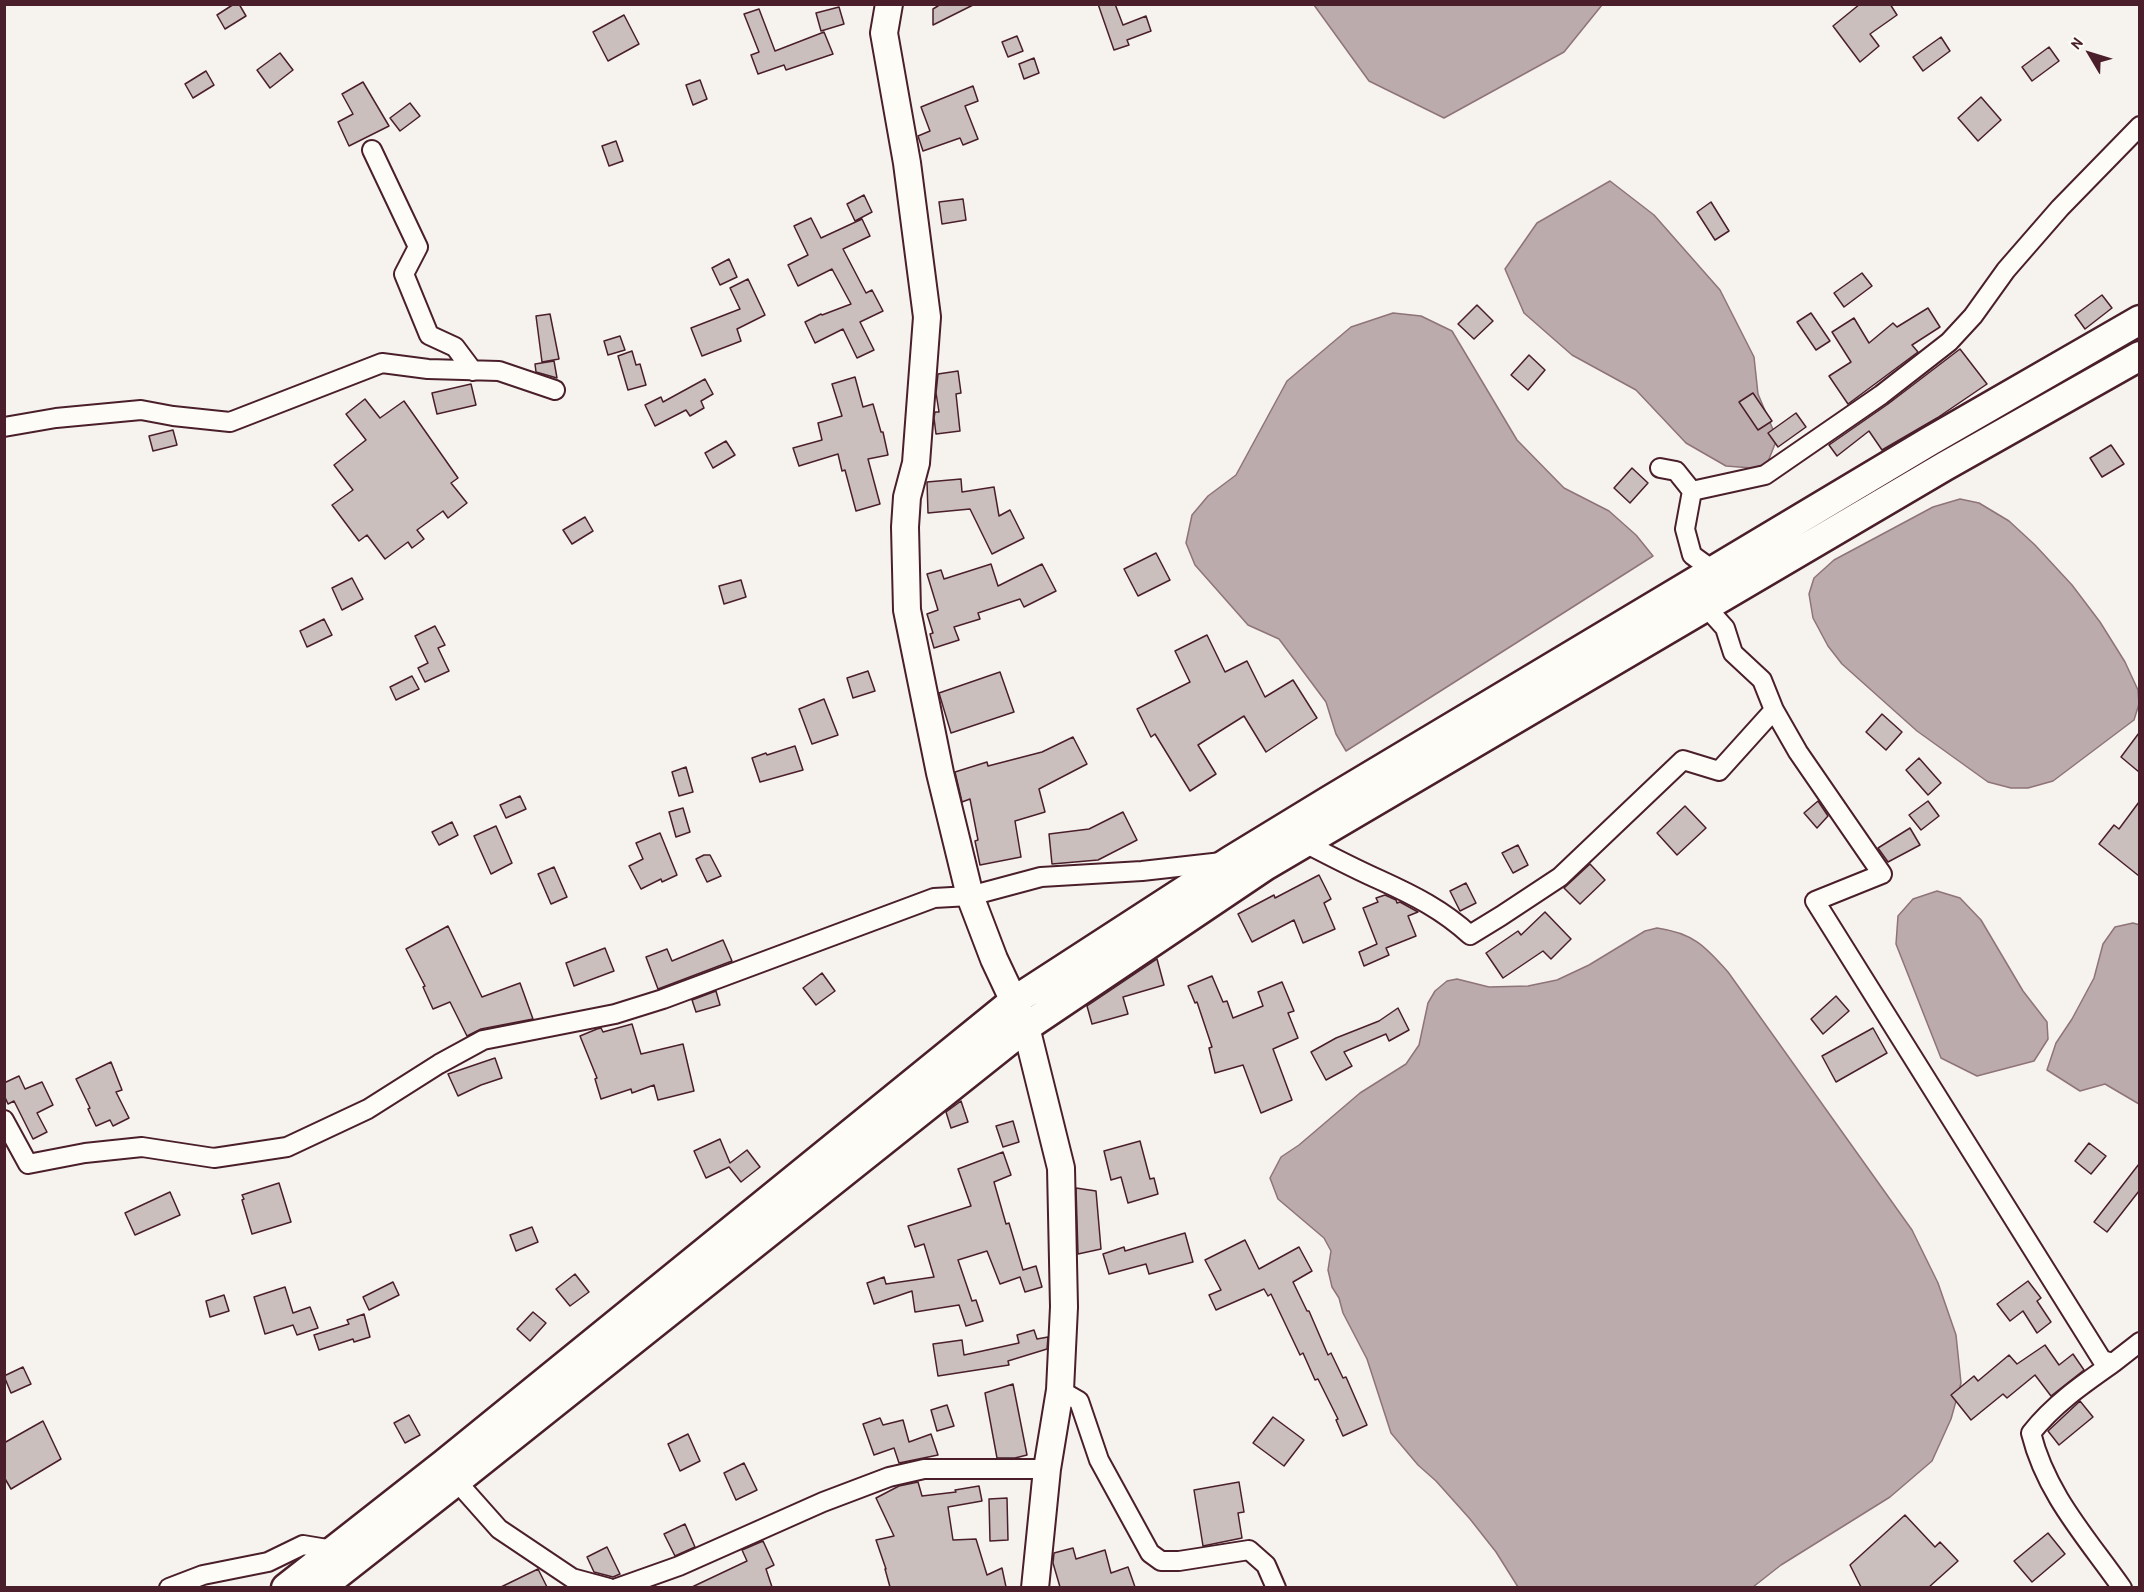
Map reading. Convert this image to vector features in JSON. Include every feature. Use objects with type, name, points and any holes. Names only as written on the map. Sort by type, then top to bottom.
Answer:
[{"type":"main road","points":[[889,4],[884,33],[907,163],[927,317],[916,462],[907,497],[905,527],[907,610],[940,773],[970,896],[994,959],[1026,1027],[1061,1168],[1064,1307],[1060,1390],[1047,1469],[1035,1587]]},
{"type":"main road","points":[[286,1587],[333,1550],[450,1473],[1026,1027],[1255,873],[1296,835],[1626,621],[2139,320]]},
{"type":"main road","points":[[320,1587],[450,1473],[1014,1001],[1230,861],[1296,835],[1707,608],[1945,466],[2139,356]]},
{"type":"street","points":[[1692,491],[1766,475],[1881,395],[1949,342],[1973,316],[2006,270],[2052,217],[2139,126]]},
{"type":"street","points":[[372,150],[418,247],[404,274],[429,335],[455,347],[473,370]]},
{"type":"street","points":[[4,427],[56,418],[141,410],[230,422],[382,363],[428,369],[499,371],[555,390]]},
{"type":"street","points":[[1660,468],[1676,471],[1692,491],[1685,529],[1692,555],[1714,571]]},
{"type":"street","points":[[1707,608],[1725,628],[1733,653],[1762,680],[1774,710],[1798,752],[1882,874],[1815,901],[2102,1360],[2113,1363]]},
{"type":"street","points":[[1296,835],[1416,896],[1451,917],[1470,935],[1560,877],[1683,760],[1719,771],[1774,710]]},
{"type":"street","points":[[4,1120],[28,1164],[85,1153],[142,1147],[214,1158],[287,1147],[368,1109],[439,1064],[483,1040],[615,1014],[663,999],[934,898],[970,896],[1041,877],[1142,871],[1230,861]]},
{"type":"street","points":[[2122,1587],[2082,1535],[2056,1496],[2037,1455],[2031,1433],[2066,1397],[2139,1342]]},
{"type":"street","points":[[1060,1390],[1079,1401],[1099,1460],[1150,1553],[1161,1561],[1179,1561],[1249,1550],[1266,1566],[1276,1587]]},
{"type":"street","points":[[617,1587],[679,1566],[823,1502],[889,1477],[924,1469],[1047,1469]]},
{"type":"street","points":[[450,1473],[499,1529],[572,1578],[609,1587]]},
{"type":"street","points":[[169,1587],[203,1575],[268,1562],[303,1545],[333,1550]]},
{"type":"shaded area","points":[[1314,5],[1602,5],[1564,52],[1444,118],[1369,81]]},
{"type":"shaded area","points":[[1610,181],[1654,215],[1720,290],[1754,357],[1758,394],[1777,439],[1765,469],[1726,466],[1686,443],[1636,390],[1572,355],[1524,313],[1505,269],[1537,223]]},
{"type":"shaded area","points":[[1393,313],[1421,316],[1452,331],[1517,440],[1564,488],[1609,511],[1636,535],[1653,556],[1346,751],[1336,734],[1326,702],[1279,639],[1248,625],[1195,565],[1186,543],[1192,515],[1208,496],[1236,475],[1287,381],[1351,327]]},
{"type":"shaded area","points":[[1960,499],[1979,503],[2009,521],[2035,545],[2072,585],[2100,622],[2125,662],[2138,690],[2139,704],[2134,720],[2053,781],[2028,788],[2011,788],[1988,782],[1917,731],[1842,664],[1828,646],[1813,618],[1809,594],[1814,578],[1834,560],[1933,507]]},
{"type":"shaded area","points":[[1937,891],[1960,898],[1981,920],[2023,991],[2047,1022],[2048,1039],[2034,1061],[1977,1076],[1941,1058],[1896,944],[1898,916],[1913,899]]},
{"type":"shaded area","points":[[2133,923],[2140,925],[2139,1104],[2105,1084],[2080,1091],[2047,1070],[2056,1043],[2094,978],[2103,944],[2115,927]]},
{"type":"shaded area","points":[[1657,928],[1689,937],[1705,948],[1728,972],[1912,1230],[1938,1283],[1956,1335],[1961,1383],[1951,1419],[1932,1461],[1890,1497],[1781,1565],[1753,1587],[1518,1587],[1496,1552],[1470,1519],[1391,1433],[1367,1359],[1332,1287],[1328,1270],[1331,1251],[1324,1238],[1278,1199],[1270,1178],[1281,1157],[1299,1145],[1360,1093],[1406,1064],[1419,1045],[1428,1003],[1435,991],[1447,981],[1457,979],[1489,987],[1528,986],[1557,980],[1589,965],[1645,931]]},
{"type":"building","points":[[234,4],[239,4],[246,16],[225,29],[217,15]]},
{"type":"building","points":[[941,4],[975,4],[933,25],[933,9]]},
{"type":"building","points":[[1098,4],[1115,4],[1123,25],[1146,16],[1151,31],[1127,40],[1129,45],[1114,50]]},
{"type":"building","points":[[1860,4],[1890,4],[1897,15],[1870,34],[1879,46],[1860,62],[1833,26]]},
{"type":"building","points":[[839,7],[844,24],[821,31],[816,13]]},
{"type":"building","points":[[759,9],[775,51],[824,32],[833,54],[786,70],[784,65],[758,74],[751,55],[759,52],[744,14]]},
{"type":"building","points":[[624,15],[639,44],[608,61],[593,32]]},
{"type":"building","points":[[1017,36],[1023,51],[1008,57],[1002,42]]},
{"type":"building","points":[[1941,37],[1950,51],[1923,71],[1913,57]]},
{"type":"building","points":[[2049,47],[2059,61],[2032,81],[2022,67]]},
{"type":"building","points":[[280,53],[293,70],[270,88],[257,70]]},
{"type":"building","points":[[1034,58],[1039,73],[1024,79],[1019,64]]},
{"type":"building","points":[[206,71],[214,85],[193,98],[185,84]]},
{"type":"building","points":[[700,80],[707,99],[693,105],[686,85]]},
{"type":"building","points":[[363,82],[389,126],[349,146],[338,122],[353,114],[342,94]]},
{"type":"building","points":[[973,86],[978,101],[965,106],[978,139],[963,145],[960,138],[923,151],[918,136],[930,131],[921,107]]},
{"type":"building","points":[[1981,97],[2001,120],[1978,141],[1958,118]]},
{"type":"building","points":[[410,103],[420,116],[400,131],[390,118]]},
{"type":"building","points":[[616,141],[623,161],[609,166],[602,146]]},
{"type":"building","points":[[864,195],[872,212],[855,221],[847,204]]},
{"type":"building","points":[[963,199],[966,220],[942,224],[939,202]]},
{"type":"building","points":[[1711,202],[1729,231],[1715,240],[1697,212]]},
{"type":"building","points":[[811,218],[821,238],[862,219],[870,236],[843,249],[866,293],[872,290],[883,311],[860,322],[874,350],[857,358],[843,329],[815,343],[805,322],[851,304],[832,269],[798,286],[788,265],[808,255],[794,226]]},
{"type":"building","points":[[729,259],[737,277],[720,285],[712,268]]},
{"type":"building","points":[[1862,273],[1872,286],[1844,307],[1834,293]]},
{"type":"building","points":[[748,279],[765,315],[737,329],[741,341],[702,356],[691,328],[740,309],[730,288]]},
{"type":"building","points":[[2102,295],[2112,308],[2085,329],[2075,315]]},
{"type":"building","points":[[1477,305],[1493,321],[1474,339],[1458,324]]},
{"type":"building","points":[[1928,308],[1940,327],[1912,345],[1918,352],[1848,404],[1829,376],[1851,362],[1832,332],[1854,318],[1869,343],[1893,323],[1897,327]]},
{"type":"building","points":[[1811,313],[1830,341],[1816,350],[1797,322]]},
{"type":"building","points":[[550,314],[559,359],[542,362],[536,316]]},
{"type":"building","points":[[620,336],[625,350],[608,355],[604,341]]},
{"type":"building","points":[[1960,349],[1987,384],[1937,418],[1882,450],[1869,431],[1837,456],[1829,445],[1888,404]]},
{"type":"building","points":[[632,351],[636,365],[640,364],[646,385],[628,390],[618,356]]},
{"type":"building","points":[[1529,355],[1545,370],[1528,390],[1511,375]]},
{"type":"building","points":[[554,361],[557,378],[536,372],[535,364]]},
{"type":"building","points":[[958,371],[961,393],[956,394],[960,431],[936,434],[934,418],[935,412],[939,412],[936,393],[938,374]]},
{"type":"building","points":[[855,377],[863,407],[873,404],[888,455],[868,459],[880,504],[856,511],[845,470],[842,471],[838,454],[799,466],[793,448],[822,440],[818,423],[842,416],[832,384]]},
{"type":"building","points":[[705,379],[713,394],[701,401],[704,408],[690,416],[686,410],[655,426],[645,405],[661,397],[663,402]]},
{"type":"building","points":[[471,384],[476,405],[437,414],[432,393]]},
{"type":"building","points":[[1753,393],[1772,421],[1758,430],[1739,402]]},
{"type":"building","points":[[365,399],[380,418],[404,401],[458,478],[451,483],[467,503],[448,518],[443,511],[417,530],[424,539],[412,548],[408,542],[385,559],[367,535],[359,541],[332,505],[353,490],[334,465],[366,440],[346,414]]},
{"type":"building","points":[[1796,413],[1806,427],[1778,447],[1768,433]]},
{"type":"building","points":[[173,430],[177,445],[153,451],[149,436]]},
{"type":"building","points":[[726,441],[735,455],[713,468],[705,453]]},
{"type":"building","points":[[2111,445],[2124,464],[2102,477],[2090,458]]},
{"type":"building","points":[[1632,468],[1648,483],[1630,503],[1614,488]]},
{"type":"building","points":[[961,479],[962,492],[994,487],[999,516],[1010,510],[1024,538],[992,554],[970,509],[928,513],[927,482]]},
{"type":"building","points":[[585,517],[593,531],[572,544],[563,530]]},
{"type":"building","points":[[1156,553],[1170,580],[1138,596],[1124,569]]},
{"type":"building","points":[[991,564],[998,586],[1042,564],[1056,591],[1024,607],[1020,599],[978,613],[980,619],[954,627],[959,640],[934,648],[930,634],[933,633],[927,614],[938,610],[927,574],[941,570],[944,579]]},
{"type":"building","points":[[352,578],[363,599],[342,610],[332,588]]},
{"type":"building","points":[[741,580],[746,597],[724,604],[719,586]]},
{"type":"building","points":[[324,619],[332,635],[307,647],[300,631]]},
{"type":"building","points":[[435,626],[445,645],[438,648],[449,671],[425,682],[418,668],[428,663],[415,636]]},
{"type":"building","points":[[1207,635],[1225,672],[1247,661],[1265,697],[1293,680],[1317,718],[1266,752],[1244,716],[1198,745],[1216,774],[1190,791],[1155,734],[1151,737],[1137,709],[1190,682],[1175,651]]},
{"type":"building","points":[[868,671],[875,691],[853,698],[847,678]]},
{"type":"building","points":[[1000,672],[1014,712],[951,733],[939,693]]},
{"type":"building","points":[[412,676],[419,689],[396,700],[390,687]]},
{"type":"building","points":[[824,699],[838,735],[812,744],[799,709]]},
{"type":"building","points":[[1882,714],[1902,732],[1886,750],[1866,732]]},
{"type":"building","points":[[2139,733],[2139,772],[2121,757]]},
{"type":"building","points":[[1073,737],[1087,764],[1039,789],[1045,812],[1015,821],[1021,857],[980,865],[970,799],[962,802],[955,772],[987,762],[988,766],[1042,752]]},
{"type":"building","points":[[795,746],[803,770],[760,782],[752,758]]},
{"type":"building","points":[[1919,758],[1941,783],[1928,795],[1906,770]]},
{"type":"building","points":[[686,767],[693,792],[679,796],[672,772]]},
{"type":"building","points":[[520,796],[526,809],[506,818],[500,805]]},
{"type":"building","points":[[1818,801],[1828,816],[1817,828],[1804,813]]},
{"type":"building","points":[[1928,801],[1939,816],[1921,830],[1909,815]]},
{"type":"building","points":[[2139,802],[2139,876],[2099,844],[2114,825],[2119,829]]},
{"type":"building","points":[[1685,806],[1706,828],[1677,855],[1657,833]]},
{"type":"building","points":[[683,808],[690,832],[676,837],[669,812]]},
{"type":"building","points":[[1123,812],[1137,840],[1098,860],[1052,864],[1049,834],[1089,829]]},
{"type":"building","points":[[452,822],[458,835],[439,845],[432,832]]},
{"type":"building","points":[[496,826],[512,863],[491,874],[474,836]]},
{"type":"building","points":[[1910,828],[1920,845],[1888,862],[1878,848]]},
{"type":"building","points":[[660,833],[677,875],[662,882],[661,879],[641,889],[629,866],[643,859],[636,843]]},
{"type":"building","points":[[1518,845],[1528,865],[1513,873],[1502,853]]},
{"type":"building","points":[[710,855],[721,876],[707,882],[696,859]]},
{"type":"building","points":[[1590,864],[1605,880],[1580,904],[1564,888]]},
{"type":"building","points":[[554,867],[567,897],[551,904],[538,874]]},
{"type":"building","points":[[1319,875],[1331,899],[1324,903],[1335,929],[1303,943],[1294,920],[1252,942],[1238,914]]},
{"type":"building","points":[[1466,883],[1476,903],[1460,911],[1450,891]]},
{"type":"building","points":[[1385,895],[1418,912],[1408,916],[1416,936],[1386,948],[1389,955],[1364,966],[1359,952],[1377,944],[1363,908],[1378,902],[1376,898]]},
{"type":"building","points":[[1545,912],[1571,939],[1551,959],[1543,951],[1503,978],[1486,953],[1518,931],[1521,935]]},
{"type":"building","points":[[448,926],[482,997],[520,983],[533,1019],[481,1029],[467,1036],[450,1002],[433,1009],[423,987],[425,986],[406,949]]},
{"type":"building","points":[[723,940],[732,961],[658,989],[646,957],[667,949],[672,961]]},
{"type":"building","points":[[605,948],[614,971],[574,986],[566,963]]},
{"type":"building","points":[[1157,959],[1164,985],[1123,997],[1128,1014],[1092,1024],[1087,1006]]},
{"type":"building","points":[[822,973],[835,991],[816,1005],[803,988]]},
{"type":"building","points":[[1212,976],[1223,1002],[1227,1001],[1233,1018],[1263,1006],[1258,992],[1282,982],[1294,1011],[1288,1013],[1298,1038],[1273,1049],[1292,1100],[1261,1113],[1243,1065],[1215,1073],[1209,1048],[1212,1047],[1197,1002],[1195,1003],[1188,986]]},
{"type":"building","points":[[716,991],[720,1005],[696,1012],[692,1000]]},
{"type":"building","points":[[1836,996],[1849,1011],[1823,1034],[1811,1019]]},
{"type":"building","points":[[1398,1008],[1409,1030],[1389,1041],[1386,1034],[1344,1052],[1352,1066],[1326,1080],[1311,1052],[1336,1038],[1379,1021]]},
{"type":"building","points":[[632,1024],[641,1054],[683,1044],[694,1091],[658,1100],[654,1085],[632,1093],[631,1089],[601,1099],[595,1079],[597,1078],[580,1036],[601,1028],[603,1032]]},
{"type":"building","points":[[1873,1028],[1887,1053],[1836,1082],[1822,1056]]},
{"type":"building","points":[[495,1058],[502,1078],[458,1096],[448,1074]]},
{"type":"building","points":[[111,1062],[122,1090],[116,1092],[129,1118],[113,1126],[110,1120],[96,1126],[76,1079]]},
{"type":"building","points":[[19,1076],[25,1089],[42,1082],[53,1105],[37,1113],[47,1132],[33,1139],[14,1101],[8,1104],[4,1095],[4,1083]]},
{"type":"building","points":[[961,1101],[968,1122],[951,1128],[946,1112]]},
{"type":"building","points":[[1013,1121],[1019,1142],[1003,1147],[996,1126]]},
{"type":"building","points":[[720,1139],[730,1163],[747,1150],[760,1167],[741,1182],[729,1167],[706,1178],[694,1151]]},
{"type":"building","points":[[1140,1141],[1150,1179],[1154,1178],[1158,1194],[1128,1203],[1121,1177],[1111,1180],[1104,1151]]},
{"type":"building","points":[[2089,1143],[2106,1156],[2091,1174],[2075,1161]]},
{"type":"building","points":[[1003,1152],[1011,1175],[994,1182],[1006,1224],[1009,1223],[1023,1270],[1036,1266],[1042,1287],[1025,1292],[1020,1277],[1000,1284],[987,1251],[958,1260],[972,1301],[976,1300],[983,1321],[966,1326],[959,1305],[915,1312],[912,1291],[874,1304],[867,1283],[884,1277],[886,1284],[934,1277],[924,1244],[915,1247],[908,1226],[971,1206],[958,1169]]},
{"type":"building","points":[[2139,1164],[2139,1191],[2107,1232],[2094,1222]]},
{"type":"building","points":[[279,1183],[291,1222],[252,1234],[242,1195]]},
{"type":"building","points":[[1076,1188],[1096,1191],[1101,1249],[1078,1254]]},
{"type":"building","points":[[170,1192],[180,1215],[135,1235],[125,1213]]},
{"type":"building","points":[[532,1227],[538,1242],[516,1251],[510,1235]]},
{"type":"building","points":[[1185,1233],[1193,1262],[1149,1274],[1146,1264],[1109,1274],[1103,1254],[1124,1247],[1125,1251]]},
{"type":"building","points":[[1245,1240],[1259,1269],[1299,1247],[1312,1271],[1293,1282],[1309,1311],[1328,1355],[1331,1353],[1343,1378],[1346,1377],[1367,1425],[1343,1436],[1336,1420],[1338,1419],[1318,1379],[1315,1380],[1303,1353],[1300,1355],[1271,1294],[1268,1296],[1264,1289],[1216,1310],[1209,1295],[1221,1290],[1205,1260]]},
{"type":"building","points":[[575,1274],[589,1292],[570,1306],[556,1289]]},
{"type":"building","points":[[2028,1281],[2041,1298],[2037,1301],[2051,1322],[2037,1333],[2023,1311],[2010,1321],[1997,1304]]},
{"type":"building","points":[[393,1282],[399,1295],[369,1310],[363,1297]]},
{"type":"building","points":[[285,1287],[293,1313],[310,1307],[318,1328],[297,1335],[293,1325],[265,1334],[254,1297]]},
{"type":"building","points":[[224,1295],[229,1311],[210,1317],[206,1301]]},
{"type":"building","points":[[533,1312],[546,1323],[530,1341],[517,1329]]},
{"type":"building","points":[[364,1314],[370,1337],[354,1342],[353,1339],[319,1350],[314,1335],[349,1324],[347,1320]]},
{"type":"building","points":[[1034,1330],[1037,1339],[1048,1337],[1047,1349],[1008,1361],[1009,1365],[938,1376],[933,1344],[962,1340],[964,1355],[1019,1343],[1017,1335]]},
{"type":"building","points":[[2045,1345],[2059,1365],[2073,1354],[2084,1370],[2051,1396],[2035,1375],[2007,1398],[2003,1394],[1971,1420],[1951,1395],[1974,1376],[1978,1381],[2009,1355],[2017,1364]]},
{"type":"building","points":[[23,1367],[31,1384],[11,1393],[4,1376]]},
{"type":"building","points":[[1013,1384],[1027,1455],[997,1458],[985,1393]]},
{"type":"building","points":[[2080,1401],[2093,1417],[2059,1445],[2048,1431]]},
{"type":"building","points":[[947,1405],[954,1426],[937,1431],[931,1410]]},
{"type":"building","points":[[409,1415],[420,1435],[405,1443],[394,1423]]},
{"type":"building","points":[[1273,1417],[1304,1440],[1284,1466],[1253,1443]]},
{"type":"building","points":[[880,1418],[883,1425],[903,1420],[909,1442],[931,1434],[938,1455],[899,1463],[894,1448],[874,1455],[863,1424]]},
{"type":"building","points":[[43,1421],[61,1459],[11,1489],[4,1477],[4,1443]]},
{"type":"building","points":[[688,1434],[700,1461],[680,1471],[668,1444]]},
{"type":"building","points":[[744,1463],[757,1490],[736,1500],[724,1473]]},
{"type":"building","points":[[918,1482],[922,1496],[956,1492],[955,1490],[979,1486],[982,1501],[948,1507],[953,1540],[976,1539],[987,1575],[1002,1568],[1006,1587],[890,1587],[876,1540],[894,1536],[876,1498],[899,1486]]},
{"type":"building","points":[[1239,1482],[1244,1512],[1238,1513],[1242,1538],[1203,1546],[1194,1490]]},
{"type":"building","points":[[1007,1498],[1008,1540],[990,1541],[989,1499]]},
{"type":"building","points":[[1905,1515],[1935,1547],[1940,1542],[1958,1561],[1929,1587],[1861,1587],[1850,1565]]},
{"type":"building","points":[[685,1524],[695,1547],[675,1556],[664,1534]]},
{"type":"building","points":[[2048,1533],[2065,1554],[2032,1582],[2014,1561]]},
{"type":"building","points":[[763,1541],[774,1565],[766,1569],[772,1587],[692,1587],[747,1561],[742,1550]]},
{"type":"building","points":[[607,1547],[620,1574],[613,1577],[594,1572],[587,1557]]},
{"type":"building","points":[[1073,1548],[1076,1559],[1105,1550],[1111,1573],[1128,1567],[1135,1587],[1060,1587],[1053,1563],[1054,1553]]},
{"type":"building","points":[[538,1569],[547,1587],[501,1587]]}]
